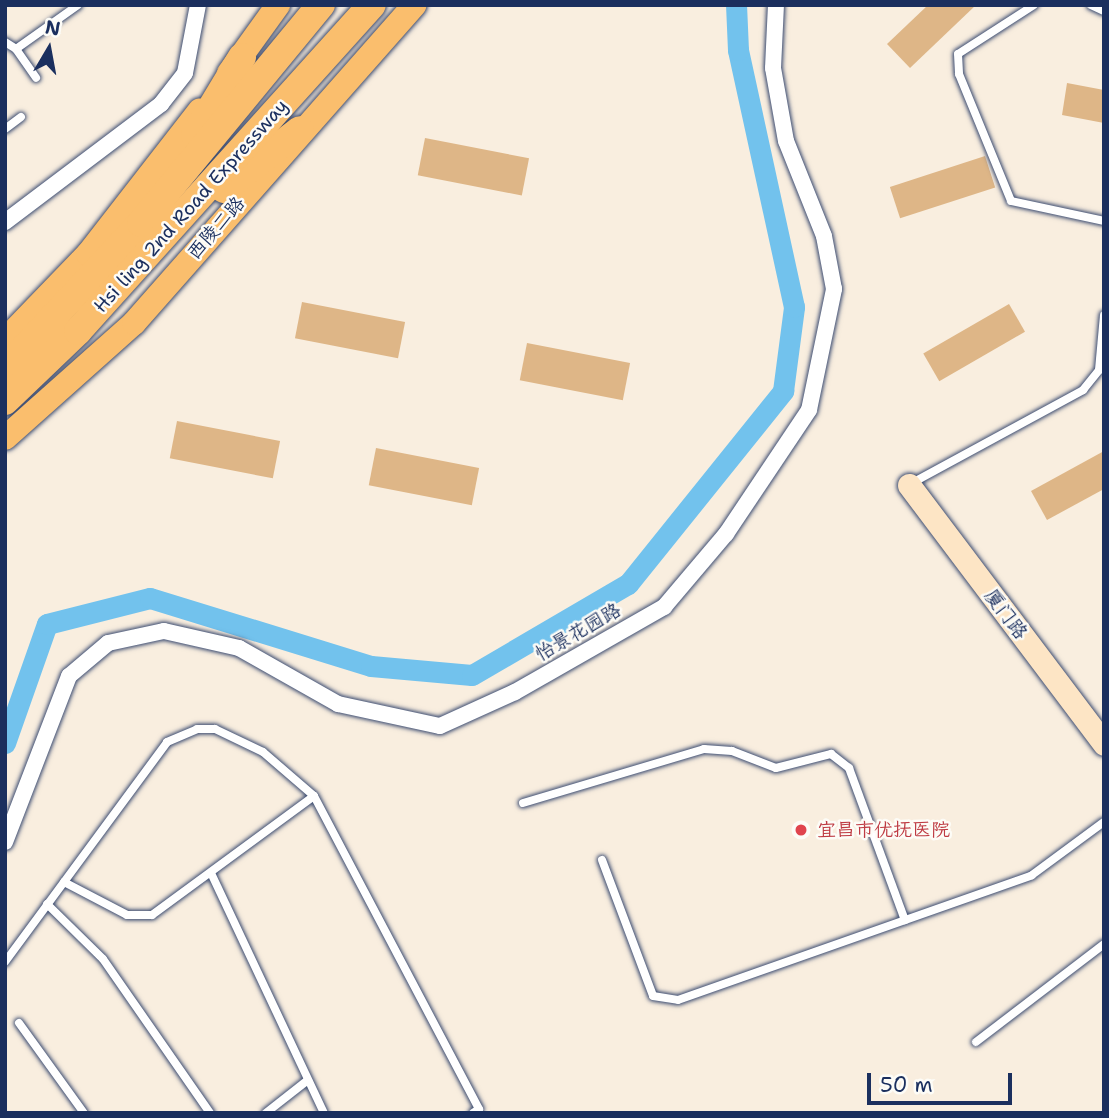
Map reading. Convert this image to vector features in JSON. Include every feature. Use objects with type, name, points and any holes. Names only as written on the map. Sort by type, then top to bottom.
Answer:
[{"type":"highway","name":"Hsi ling 2nd Road Expressway","points":[[5,401],[78,331],[321,5]]},
{"type":"highway","name":"Hsi ling 2nd Road Expressway","points":[[5,369],[153,229],[372,5]]},
{"type":"highway","points":[[153,229],[242,57]]},
{"type":"highway","points":[[153,229],[300,130]]},
{"type":"main road","points":[[5,340],[88,254],[242,57],[278,5]]},
{"type":"main road","name":"西陵二路","points":[[5,438],[134,323],[300,130],[414,5]]},
{"type":"street","points":[[5,222],[161,104],[185,73],[198,5]]},
{"type":"street","name":"怡景花园路","points":[[5,842],[69,676],[108,643],[164,631],[239,648],[338,704],[440,726],[515,692],[664,607],[726,534],[809,410],[834,289],[824,236],[786,141],[773,68],[776,5]]},
{"type":"street","name":"厦门路","points":[[909,485],[1104,744]]},
{"type":"lane","points":[[16,49],[78,5]]},
{"type":"lane","points":[[1034,5],[958,54],[959,74],[1011,201],[1104,221]]},
{"type":"lane","points":[[1091,5],[1104,11]]},
{"type":"lane","points":[[5,42],[16,49],[36,79]]},
{"type":"lane","points":[[5,129],[21,117]]},
{"type":"lane","points":[[909,485],[1083,390],[1099,370],[1104,316]]},
{"type":"lane","points":[[5,962],[167,742],[197,729],[215,729],[263,752],[314,796],[479,1109],[473,1113]]},
{"type":"lane","points":[[523,803],[704,749],[732,751],[776,768],[831,754],[849,768],[905,920]]},
{"type":"lane","points":[[64,882],[127,915],[152,915],[314,796]]},
{"type":"lane","points":[[602,860],[653,996],[678,1000],[1032,875],[1104,822]]},
{"type":"lane","points":[[211,873],[324,1113]]},
{"type":"lane","points":[[47,904],[103,959],[210,1113]]},
{"type":"lane","points":[[975,1042],[1104,944]]},
{"type":"lane","points":[[19,1023],[85,1113]]},
{"type":"lane","points":[[266,1113],[308,1080]]},
{"type":"building","points":[[928,5],[976,5],[910,68],[887,44]]},
{"type":"building","points":[[1067,83],[1104,90],[1104,123],[1062,115]]},
{"type":"building","points":[[425,138],[529,158],[522,196],[418,175]]},
{"type":"building","points":[[985,156],[995,187],[900,218],[890,187]]},
{"type":"building","points":[[302,302],[405,322],[398,358],[295,338]]},
{"type":"building","points":[[1009,304],[1025,332],[939,381],[923,354]]},
{"type":"building","points":[[527,343],[630,363],[623,400],[520,380]]},
{"type":"building","points":[[177,421],[280,441],[273,478],[170,458]]},
{"type":"building","points":[[376,448],[479,468],[472,505],[369,485]]},
{"type":"building","points":[[1104,451],[1104,489],[1047,520],[1031,491]]},
{"type":"waterway","points":[[5,743],[47,624],[150,598],[371,666],[472,675],[628,584],[783,391],[794,307],[738,50],[736,5]]},
{"type":"place","name":"宜昌市优抚医院","points":[[801,830]]}]
